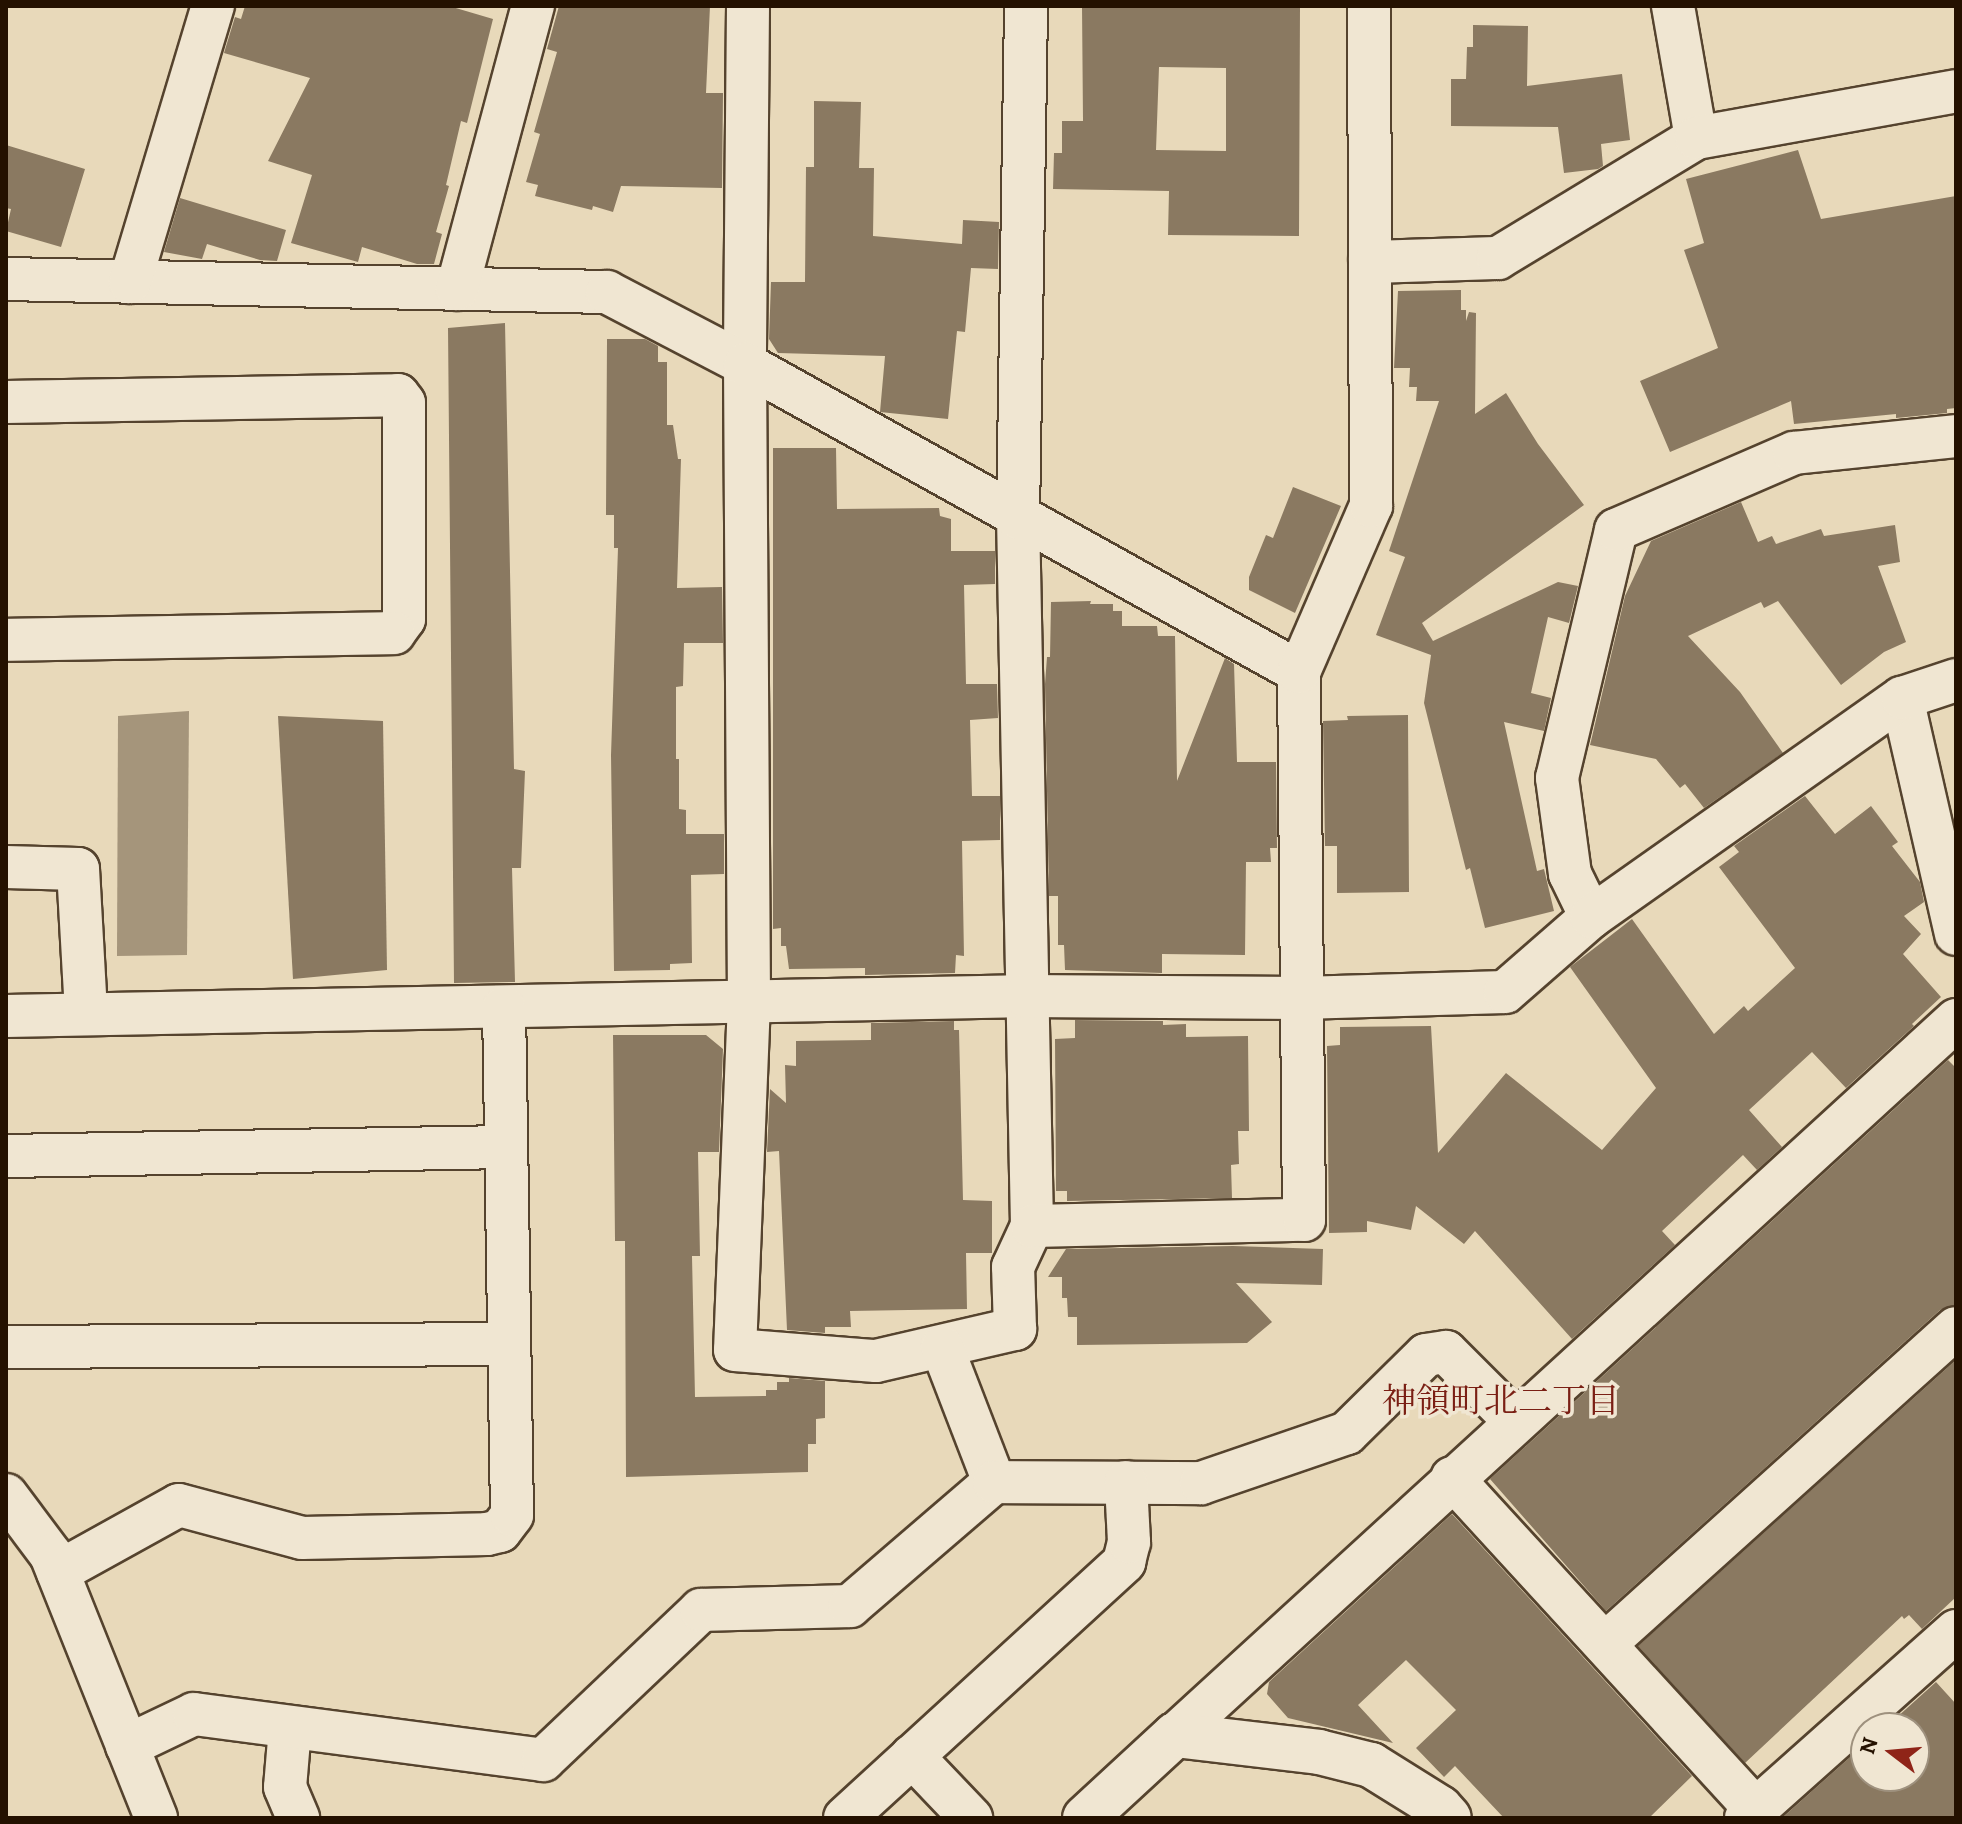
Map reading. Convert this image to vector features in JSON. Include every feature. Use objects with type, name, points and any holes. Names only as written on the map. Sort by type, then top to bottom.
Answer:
[{"type":"street","points":[[130,282],[213,6]]},
{"type":"street","points":[[457,289],[533,6]]},
{"type":"street","points":[[748,6],[745,364],[749,1002],[735,1350],[876,1361],[1015,1329],[1013,1267],[1032,1226],[1025,996],[1018,518],[1026,6]]},
{"type":"street","points":[[1032,1226],[1304,1220],[1299,672],[1371,506],[1369,6]]},
{"type":"street","points":[[1673,6],[1696,138]]},
{"type":"street","points":[[1370,262],[1498,258],[1696,138],[1956,91]]},
{"type":"street","points":[[6,279],[607,292],[745,364],[1299,672]]},
{"type":"street","points":[[6,402],[398,395],[404,403],[404,619],[394,633],[6,640]]},
{"type":"street","points":[[1591,917],[1570,874],[1557,778],[1616,530],[1794,453],[1956,436]]},
{"type":"street","points":[[6,1016],[1025,996],[1301,998],[1505,992],[1591,917],[1902,698],[1956,680]]},
{"type":"street","points":[[1902,698],[1956,934]]},
{"type":"street","points":[[6,867],[78,869],[86,1014]]},
{"type":"street","points":[[58,1572],[179,1505],[302,1538],[487,1534],[500,1531],[512,1515],[504,1007]]},
{"type":"street","points":[[1085,1818],[1452,1478],[1956,1020]]},
{"type":"street","points":[[6,1156],[506,1147]]},
{"type":"street","points":[[1605,1644],[1956,1328]]},
{"type":"street","points":[[6,1347],[509,1344]]},
{"type":"street","points":[[942,1347],[994,1482]]},
{"type":"street","points":[[127,1746],[194,1714],[543,1760],[701,1610],[850,1606],[994,1482],[1201,1483],[1347,1433],[1426,1355],[1446,1352],[1515,1421]]},
{"type":"street","points":[[1452,1478],[1605,1644],[1750,1814],[1956,1631]]},
{"type":"street","points":[[845,1818],[1124,1562],[1129,1542],[1126,1482]]},
{"type":"street","points":[[6,1495],[51,1555],[156,1818]]},
{"type":"street","points":[[290,1728],[285,1787],[298,1818]]},
{"type":"street","points":[[1175,1735],[1319,1752],[1371,1765],[1440,1808],[1449,1818]]},
{"type":"street","points":[[912,1756],[971,1818]]},
{"type":"shaded area","points":[[189,711],[187,955],[117,956],[118,716]]},
{"type":"building","points":[[245,6],[449,6],[493,19],[467,123],[461,121],[446,185],[449,186],[436,232],[442,234],[434,264],[417,264],[362,247],[358,262],[291,243],[312,175],[268,161],[310,78],[224,53],[235,17],[241,19]]},
{"type":"building","points":[[559,6],[710,6],[706,93],[723,93],[722,188],[621,186],[613,212],[535,196],[538,185],[526,182],[540,134],[534,132],[557,52],[547,49]]},
{"type":"building","points":[[1082,6],[1300,6],[1299,236],[1168,235],[1169,191],[1053,189],[1054,153],[1062,153],[1062,121],[1083,121]],"holes":[[[1159,67],[1226,68],[1226,151],[1156,150]]]},
{"type":"building","points":[[1473,25],[1528,26],[1527,86],[1622,74],[1630,140],[1601,144],[1603,166],[1598,169],[1564,173],[1558,127],[1451,126],[1451,79],[1466,79],[1467,47],[1473,47]]},
{"type":"building","points":[[814,101],[861,102],[859,168],[874,168],[873,236],[962,244],[963,220],[999,222],[998,269],[971,268],[965,332],[957,331],[948,419],[880,412],[885,356],[778,353],[769,339],[771,282],[805,282],[806,167],[814,167]]},
{"type":"building","points":[[6,145],[85,169],[61,247],[6,231],[11,209],[6,208]]},
{"type":"building","points":[[1798,150],[1821,219],[1956,196],[1956,408],[1947,409],[1947,413],[1896,418],[1896,414],[1794,424],[1791,401],[1670,452],[1640,381],[1718,348],[1684,250],[1704,243],[1686,179]]},
{"type":"building","points":[[180,198],[286,230],[277,261],[260,260],[207,244],[202,259],[164,252]]},
{"type":"building","points":[[1461,290],[1461,310],[1466,310],[1466,321],[1469,312],[1476,313],[1475,414],[1506,393],[1538,444],[1584,505],[1422,623],[1433,641],[1558,582],[1578,586],[1569,623],[1548,617],[1531,693],[1551,698],[1544,731],[1504,722],[1537,871],[1544,869],[1554,911],[1485,928],[1470,868],[1466,870],[1424,703],[1431,655],[1376,635],[1405,557],[1389,551],[1439,401],[1416,401],[1417,387],[1409,387],[1410,368],[1394,368],[1398,291]]},
{"type":"building","points":[[505,323],[514,769],[525,771],[521,868],[512,868],[515,982],[454,983],[448,328]]},
{"type":"building","points":[[607,339],[645,339],[658,346],[658,362],[667,362],[667,425],[673,425],[678,459],[681,459],[677,588],[722,587],[723,643],[684,643],[683,686],[676,687],[676,759],[679,759],[679,809],[686,810],[686,834],[724,834],[724,874],[691,875],[692,963],[670,964],[670,970],[614,971],[611,755],[618,548],[614,548],[614,515],[606,515]]},
{"type":"building","points":[[773,448],[836,448],[837,509],[939,508],[940,516],[951,519],[951,551],[995,551],[995,584],[964,585],[966,684],[997,684],[998,718],[970,720],[972,796],[1000,796],[1000,840],[962,841],[964,956],[956,955],[955,973],[865,975],[865,968],[789,969],[786,946],[781,946],[781,928],[773,929]]},
{"type":"building","points":[[1293,487],[1341,506],[1295,613],[1249,590],[1249,577],[1266,535],[1273,538]]},
{"type":"building","points":[[1741,502],[1758,542],[1772,536],[1776,544],[1821,529],[1824,536],[1895,525],[1900,562],[1878,566],[1906,642],[1884,652],[1841,685],[1778,601],[1764,608],[1761,602],[1688,636],[1740,692],[1783,753],[1704,808],[1685,784],[1680,788],[1656,759],[1590,745],[1625,596],[1651,541]]},
{"type":"building","points":[[1091,601],[1090,604],[1113,604],[1113,611],[1122,611],[1122,626],[1157,626],[1158,636],[1175,636],[1177,781],[1225,658],[1234,664],[1237,762],[1276,762],[1277,848],[1270,848],[1271,862],[1246,862],[1245,955],[1162,954],[1162,973],[1065,970],[1064,945],[1058,945],[1058,896],[1049,896],[1045,684],[1047,657],[1050,657],[1051,602]]},
{"type":"building","points":[[1408,715],[1409,892],[1337,893],[1337,846],[1325,846],[1323,721],[1348,720],[1347,716]]},
{"type":"building","points":[[278,716],[383,721],[387,970],[293,979]]},
{"type":"building","points":[[1805,796],[1835,834],[1871,806],[1898,842],[1892,846],[1920,882],[1924,902],[1904,916],[1921,934],[1903,954],[1941,997],[1912,1024],[1914,1026],[1846,1088],[1812,1052],[1749,1110],[1782,1147],[1757,1170],[1743,1155],[1662,1231],[1675,1245],[1572,1339],[1475,1231],[1464,1244],[1416,1206],[1411,1230],[1367,1221],[1367,1232],[1329,1233],[1327,1046],[1340,1045],[1340,1027],[1431,1026],[1438,1153],[1506,1073],[1602,1150],[1656,1088],[1570,967],[1632,919],[1714,1034],[1744,1006],[1748,1011],[1795,968],[1719,867],[1739,852],[1734,846]]},
{"type":"building","points":[[1075,1020],[1163,1021],[1163,1025],[1186,1024],[1186,1037],[1248,1036],[1249,1131],[1238,1131],[1239,1164],[1231,1165],[1232,1198],[1067,1201],[1067,1191],[1056,1191],[1055,1039],[1075,1038]]},
{"type":"building","points":[[954,1021],[954,1030],[959,1030],[963,1200],[992,1201],[992,1253],[966,1253],[967,1309],[850,1311],[851,1327],[825,1327],[825,1333],[787,1330],[779,1151],[767,1152],[770,1089],[786,1103],[785,1065],[796,1066],[796,1041],[871,1040],[871,1023]]},
{"type":"building","points":[[613,1035],[706,1035],[723,1049],[719,1152],[698,1152],[700,1256],[692,1256],[695,1397],[766,1396],[766,1390],[777,1390],[777,1382],[789,1382],[789,1378],[825,1381],[825,1418],[816,1419],[816,1444],[808,1444],[808,1472],[626,1477],[625,1241],[615,1241]]},
{"type":"building","points":[[1948,1060],[1956,1068],[1956,1305],[1940,1310],[1606,1611],[1490,1479]]},
{"type":"building","points":[[1233,1246],[1323,1249],[1322,1285],[1236,1283],[1272,1322],[1247,1343],[1077,1345],[1077,1317],[1068,1317],[1067,1298],[1062,1298],[1062,1277],[1048,1277],[1066,1249]]},
{"type":"building","points":[[1956,1360],[1956,1597],[1922,1629],[1909,1615],[1904,1619],[1902,1616],[1745,1763],[1638,1646]]},
{"type":"building","points":[[1452,1514],[1692,1776],[1649,1818],[1504,1818],[1455,1766],[1444,1777],[1416,1748],[1456,1710],[1406,1660],[1358,1705],[1393,1743],[1288,1718],[1267,1694],[1269,1682]]},
{"type":"building","points":[[1936,1682],[1956,1704],[1956,1818],[1782,1818],[1850,1757],[1850,1792],[1930,1792],[1930,1712],[1903,1712]]},
{"type":"district","name":"神領町北二丁目","points":[[1501,1401]]}]
